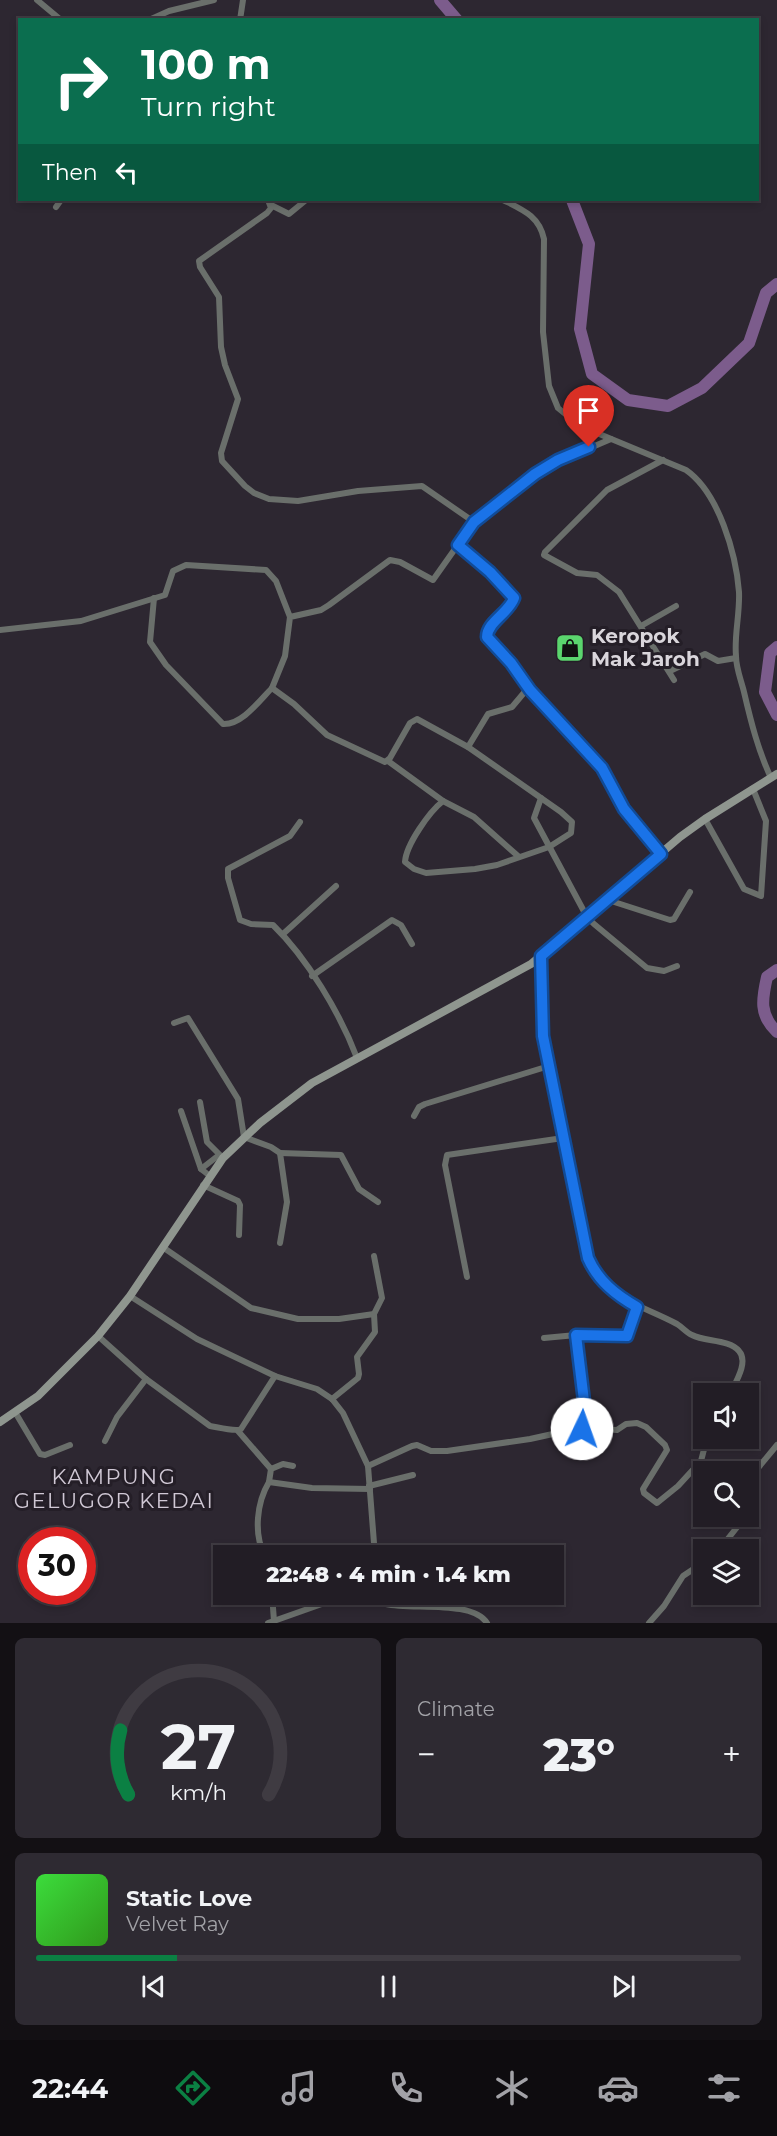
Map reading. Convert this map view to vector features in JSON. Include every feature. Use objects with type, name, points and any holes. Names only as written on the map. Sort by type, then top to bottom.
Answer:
[{"type":"main road","points":[[0,1422],[38,1396],[98,1336],[164,1248],[221,1157],[244,1137],[312,1083],[525,968],[705,819],[774,776]]},
{"type":"street","points":[[37,0],[59,18]]},
{"type":"street","points":[[153,18],[169,10],[214,0]]},
{"type":"street","points":[[240,18],[243,0]]},
{"type":"street","points":[[56,207],[60,201]]},
{"type":"street","points":[[305,201],[289,214],[269,202],[267,213],[199,261],[200,267],[219,297],[221,347],[238,399],[221,453],[222,461],[254,493],[269,499],[298,501],[358,491],[422,486],[474,522]]},
{"type":"street","points":[[505,201],[531,214],[542,229],[544,239],[543,332],[549,386],[554,401],[564,414],[580,426],[663,460],[695,476],[714,502],[727,534],[739,592],[736,658],[756,745],[774,776]]},
{"type":"street","points":[[290,617],[321,610],[390,560],[400,562],[433,580],[474,522],[550,465],[611,439]]},
{"type":"street","points":[[663,460],[608,490],[545,552],[545,557],[578,573],[592,573],[601,576],[619,592],[674,680]]},
{"type":"street","points":[[458,545],[490,572],[513,596],[510,606],[486,634],[511,663],[528,688],[602,768],[624,809],[661,854]]},
{"type":"street","points":[[0,630],[81,621],[154,598],[167,592],[172,571],[181,566],[266,570],[272,575],[290,617],[285,656],[272,688],[247,712],[230,724],[223,723],[166,665],[150,642],[154,598]]},
{"type":"street","points":[[641,626],[676,606]]},
{"type":"street","points":[[670,671],[705,654],[718,661],[736,658]]},
{"type":"street","points":[[272,688],[294,704],[327,735],[388,761],[443,801],[474,817],[518,856]]},
{"type":"street","points":[[468,747],[488,714],[512,706],[528,688]]},
{"type":"street","points":[[388,761],[410,723],[417,718],[468,747],[542,798],[572,822],[573,828],[571,833],[549,847],[497,865],[426,873],[414,869],[405,862],[405,856],[423,824],[443,801]]},
{"type":"street","points":[[705,819],[744,889],[761,896],[766,821],[753,789]]},
{"type":"street","points":[[542,798],[534,818],[587,917],[640,965],[664,971],[677,966]]},
{"type":"street","points":[[300,822],[290,836],[228,868],[226,872],[240,920],[251,924],[273,925],[283,934],[345,1030],[357,1058]]},
{"type":"street","points":[[283,934],[336,886]]},
{"type":"street","points":[[608,900],[670,920],[674,919],[690,892]]},
{"type":"street","points":[[312,976],[392,920],[400,925],[412,944]]},
{"type":"street","points":[[541,956],[543,1036],[588,1258],[598,1275],[614,1293],[637,1307],[678,1325],[692,1335],[724,1343],[739,1350],[742,1356],[740,1374],[736,1383]]},
{"type":"street","points":[[174,1023],[188,1018],[201,1037],[238,1099],[244,1137],[271,1147],[280,1153],[341,1155],[359,1189],[378,1202]]},
{"type":"street","points":[[414,1116],[419,1107],[425,1104],[549,1066]]},
{"type":"street","points":[[200,1102],[207,1142],[221,1157],[201,1169]]},
{"type":"street","points":[[181,1111],[201,1169],[210,1176]]},
{"type":"street","points":[[467,1277],[445,1165],[447,1155],[563,1138]]},
{"type":"street","points":[[280,1153],[287,1202],[280,1244]]},
{"type":"street","points":[[203,1185],[237,1201],[240,1205],[239,1235]]},
{"type":"street","points":[[164,1248],[251,1308],[298,1319],[339,1319],[374,1314],[382,1298],[374,1256]]},
{"type":"street","points":[[130,1296],[197,1339],[275,1377],[317,1389],[332,1399],[343,1413],[368,1466],[374,1545]]},
{"type":"street","points":[[544,1338],[576,1335],[627,1336],[637,1307]]},
{"type":"street","points":[[332,1399],[358,1378],[357,1357],[375,1332],[374,1314]]},
{"type":"street","points":[[576,1335],[584,1401],[582,1429]]},
{"type":"street","points":[[98,1336],[146,1379],[205,1424],[238,1431],[271,1469]]},
{"type":"street","points":[[238,1431],[275,1377]]},
{"type":"street","points":[[105,1441],[117,1417],[146,1379]]},
{"type":"street","points":[[15,1412],[40,1454],[45,1455],[70,1445]]},
{"type":"street","points":[[368,1466],[417,1445],[431,1451],[447,1451],[582,1429],[611,1431],[626,1424],[637,1423],[646,1427],[665,1445],[665,1454],[643,1488],[644,1493],[657,1503],[693,1470]]},
{"type":"street","points":[[759,1467],[777,1445]]},
{"type":"street","points":[[701,1461],[704,1449]]},
{"type":"street","points":[[271,1469],[283,1464],[293,1466]]},
{"type":"street","points":[[260,1545],[258,1509],[271,1469]]},
{"type":"street","points":[[268,1482],[312,1488],[369,1488],[412,1475]]},
{"type":"street","points":[[728,1539],[737,1527]]},
{"type":"street","points":[[649,1623],[664,1606],[683,1576],[693,1569]]},
{"type":"street","points":[[272,1605],[271,1622],[319,1605]]},
{"type":"street","points":[[399,1605],[465,1610],[481,1616],[487,1623]]},
{"type":"waterway","points":[[440,0],[455,18]]},
{"type":"waterway","points":[[572,201],[589,244],[580,329],[592,374],[628,400],[668,406],[702,388],[749,343],[766,293],[777,284]]},
{"type":"waterway","points":[[777,647],[770,653],[765,692],[777,715]]},
{"type":"waterway","points":[[777,970],[767,977],[763,1000],[767,1019],[777,1032]]},
{"type":"place","name":"Keropok Mak Jaroh","points":[[570,648]]},
{"type":"district","name":"KAMPUNG GELUGOR KEDAI","points":[[114,1488]]},
{"type":"route","points":[[582,1429],[584,1401],[576,1335],[627,1336],[637,1307],[607,1287],[591,1265],[584,1245],[561,1118],[543,1036],[544,1001],[541,956],[661,854],[619,803],[602,768],[530,690],[511,663],[487,637],[488,630],[510,606],[514,598],[490,572],[458,545],[474,522],[535,474],[558,460],[589,447]]}]
